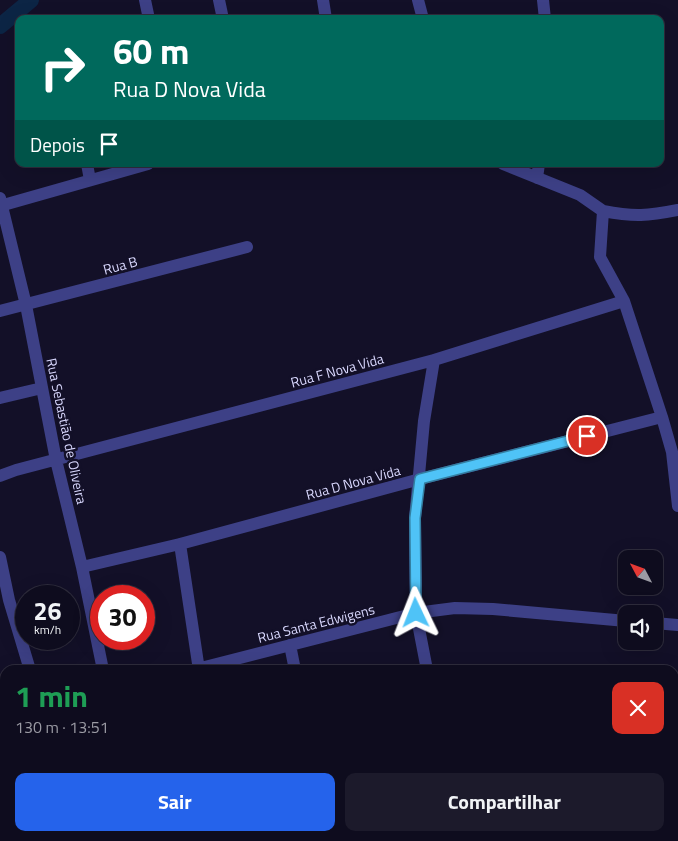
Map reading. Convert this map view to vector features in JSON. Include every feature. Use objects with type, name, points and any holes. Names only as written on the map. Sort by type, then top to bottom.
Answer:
[{"type":"street","points":[[145,0],[148,15]]},
{"type":"street","points":[[219,0],[222,15]]},
{"type":"street","points":[[323,0],[325,15]]},
{"type":"street","points":[[418,0],[422,15]]},
{"type":"street","points":[[543,0],[545,15]]},
{"type":"street","points":[[88,167],[90,180]]},
{"type":"street","points":[[1,203],[137,167]]},
{"type":"street","points":[[510,167],[580,195],[603,211],[628,216],[652,215],[678,210]]},
{"type":"street","points":[[537,178],[539,167]]},
{"type":"street","name":"Rua Sebastião de Oliveira","points":[[1,203],[26,304],[56,460],[82,567],[102,665]]},
{"type":"street","points":[[603,211],[600,257],[624,301],[675,451],[678,506]]},
{"type":"street","name":"Rua B","points":[[0,311],[247,247]]},
{"type":"street","name":"Rua F Nova Vida","points":[[0,476],[16,470],[434,360],[624,301]]},
{"type":"street","points":[[426,665],[416,613],[415,518],[424,422],[434,360]]},
{"type":"street","points":[[0,398],[42,388]]},
{"type":"street","name":"Rua D Nova Vida","points":[[82,567],[180,544],[420,479],[662,417]]},
{"type":"street","points":[[180,544],[196,665]]},
{"type":"street","points":[[0,558],[9,600],[28,665]]},
{"type":"street","name":"Rua Santa Edwigens","points":[[216,665],[416,613],[455,608],[618,620]]},
{"type":"street","points":[[663,624],[678,625]]},
{"type":"street","points":[[290,645],[294,665]]},
{"type":"waterway","points":[[0,26],[31,0]]},
{"type":"route","points":[[416,613],[415,518],[420,479],[587,436]]}]
